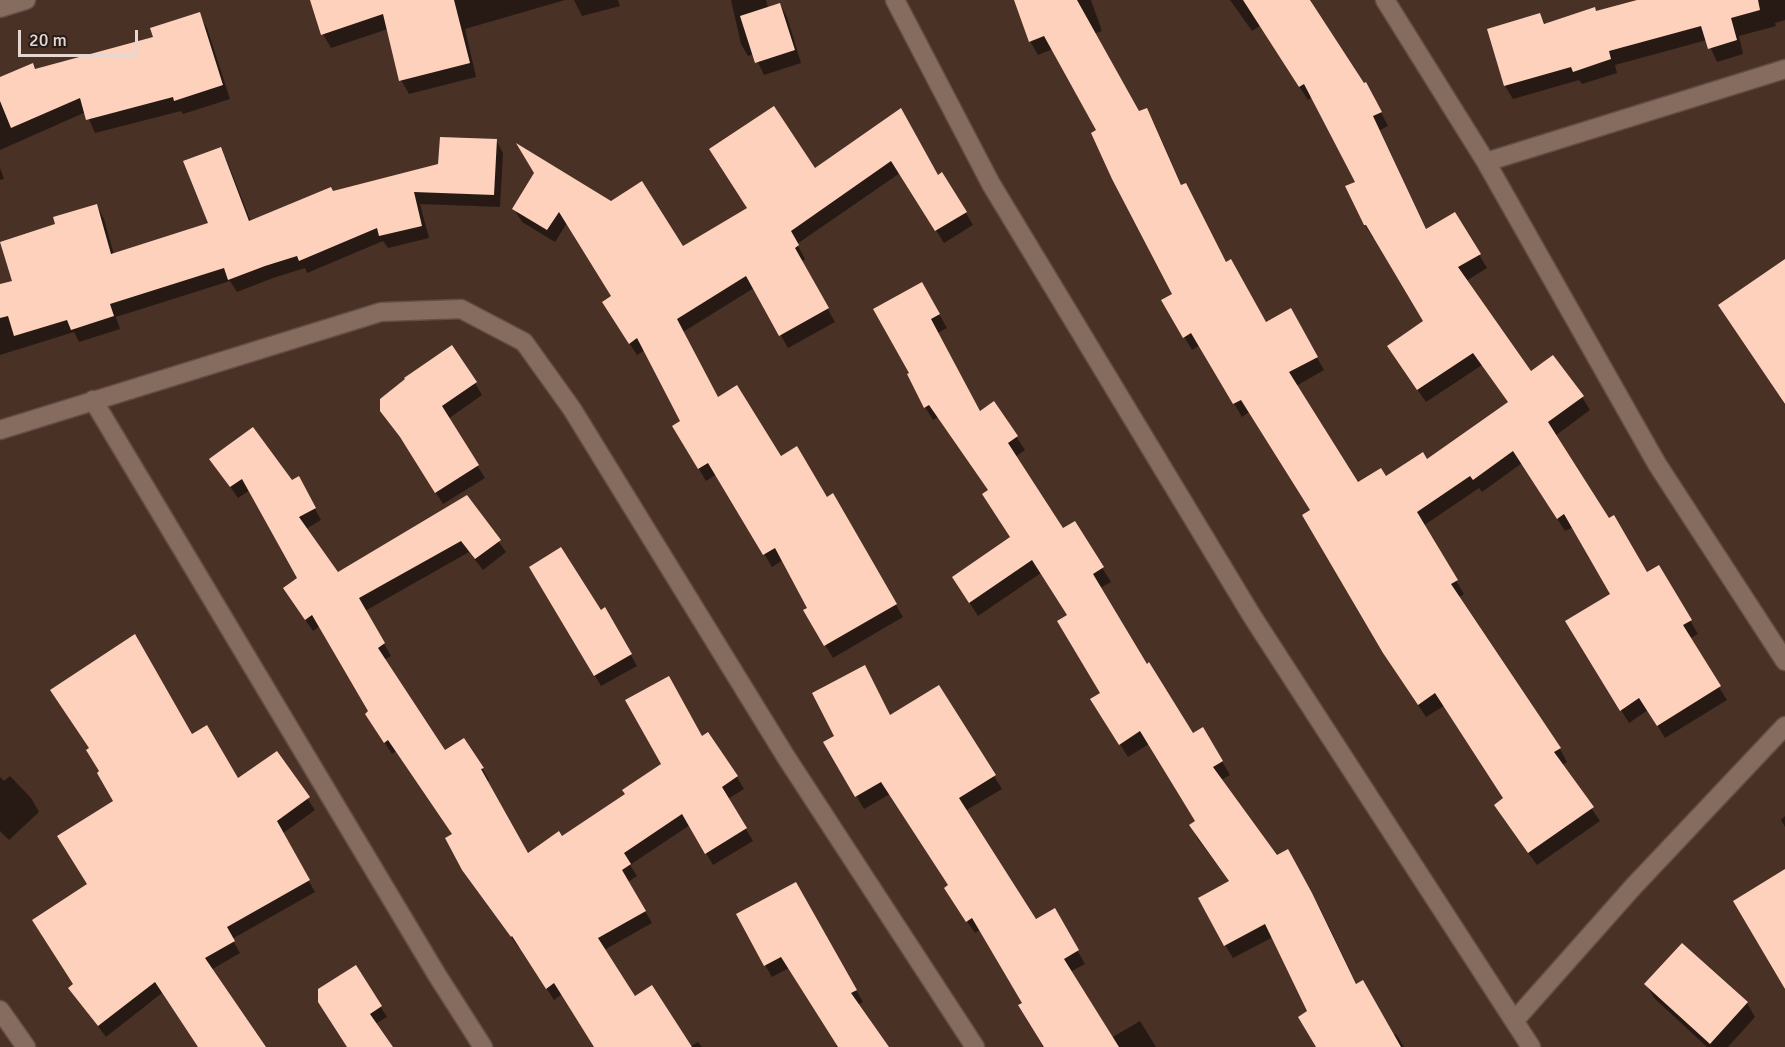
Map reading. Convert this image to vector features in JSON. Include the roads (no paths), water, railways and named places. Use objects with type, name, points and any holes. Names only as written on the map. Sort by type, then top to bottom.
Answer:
[{"type":"street","points":[[895,0],[991,184],[1246,606],[1532,1047]]},
{"type":"street","points":[[1385,0],[1486,162],[1657,464],[1785,661]]},
{"type":"street","points":[[1486,162],[1785,69]]},
{"type":"street","points":[[0,430],[381,312],[460,309],[524,342],[572,409],[786,757],[975,1047]]},
{"type":"street","points":[[93,400],[437,975],[483,1047]]},
{"type":"street","points":[[1515,1020],[1633,887],[1785,726]]},
{"type":"street","points":[[0,1010],[26,1047]]}]
